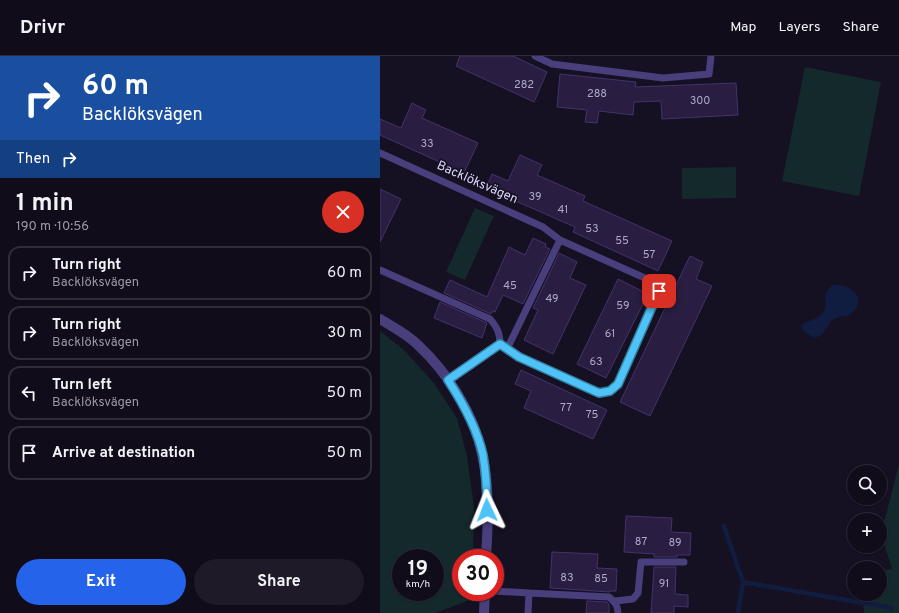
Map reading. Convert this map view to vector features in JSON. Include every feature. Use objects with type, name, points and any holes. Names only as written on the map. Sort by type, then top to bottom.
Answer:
[{"type":"street","points":[[380,319],[417,344],[435,362],[448,380],[468,414],[483,455],[488,517],[486,549]]},
{"type":"street","points":[[448,380],[504,346]]},
{"type":"street","points":[[484,613],[485,601]]},
{"type":"lane","points":[[535,56],[552,64],[663,78],[708,74],[711,56]]},
{"type":"lane","name":"Backlöksvägen","points":[[380,153],[543,227],[560,240],[647,279],[657,285],[659,291],[618,384],[610,391],[599,393],[519,357],[504,346]]},
{"type":"lane","points":[[504,346],[560,240]]},
{"type":"lane","points":[[380,270],[490,319],[497,327],[504,346]]},
{"type":"lane","points":[[615,601],[633,600],[638,593],[641,562],[684,562]]},
{"type":"lane","points":[[504,592],[609,597],[615,601],[618,608],[618,613]]},
{"type":"lane","points":[[528,613],[529,593]]},
{"type":"green space","points":[[805,67],[881,82],[859,196],[782,181]]},
{"type":"green space","points":[[736,167],[736,198],[682,199],[682,168]]},
{"type":"green space","points":[[475,208],[494,216],[465,280],[446,272]]},
{"type":"green space","points":[[380,331],[404,350],[434,383],[457,418],[467,456],[474,508],[473,549],[452,549],[452,601],[467,601],[435,613],[380,613]]},
{"type":"green space","points":[[899,464],[899,613],[864,613],[863,601],[887,601],[887,570],[892,569],[887,553],[886,513]]},
{"type":"water","points":[[833,285],[848,287],[856,293],[858,297],[857,307],[848,316],[834,319],[830,322],[824,333],[814,338],[803,331],[801,325],[823,313],[826,306],[827,293]]},
{"type":"building","points":[[460,56],[513,56],[547,72],[534,102],[456,66]]},
{"type":"building","points":[[560,74],[636,82],[635,87],[736,83],[738,115],[662,119],[661,101],[634,102],[633,115],[599,111],[597,123],[585,122],[587,110],[557,107]]},
{"type":"building","points":[[412,103],[426,110],[422,118],[478,143],[464,173],[380,135],[380,119],[401,128]]},
{"type":"building","points":[[520,155],[542,165],[537,175],[585,196],[583,201],[672,241],[658,271],[573,232],[575,227],[486,188],[492,174],[508,181]]},
{"type":"building","points":[[380,189],[401,199],[380,242]]},
{"type":"building","points":[[533,238],[546,244],[545,247],[550,249],[523,304],[503,295],[495,312],[493,311],[491,314],[444,293],[450,280],[487,297],[509,247],[525,255]]},
{"type":"building","points":[[559,253],[577,262],[570,278],[586,285],[553,354],[524,340],[538,310],[533,308]]},
{"type":"building","points":[[690,256],[703,262],[696,279],[712,286],[650,416],[620,402]]},
{"type":"building","points":[[618,279],[648,294],[606,378],[577,364]]},
{"type":"building","points":[[440,302],[487,323],[482,338],[434,318]]},
{"type":"building","points":[[521,370],[607,410],[593,439],[524,408],[531,391],[515,384]]},
{"type":"building","points":[[626,516],[672,518],[671,532],[691,533],[690,555],[677,555],[677,557],[654,557],[654,554],[624,552]]},
{"type":"building","points":[[552,552],[598,554],[597,568],[617,569],[616,591],[610,592],[550,588]]},
{"type":"building","points":[[654,567],[676,567],[675,594],[688,595],[688,607],[674,606],[674,613],[651,613]]},
{"type":"building","points":[[587,601],[607,602],[609,604],[609,613],[586,613]]},
{"type":"waterway","points":[[724,526],[743,582],[738,613]]},
{"type":"waterway","points":[[743,582],[892,608]]},
{"type":"route","points":[[487,510],[486,482],[480,443],[468,414],[448,380],[500,344],[519,357],[599,393],[610,391],[618,384],[659,291]]}]
